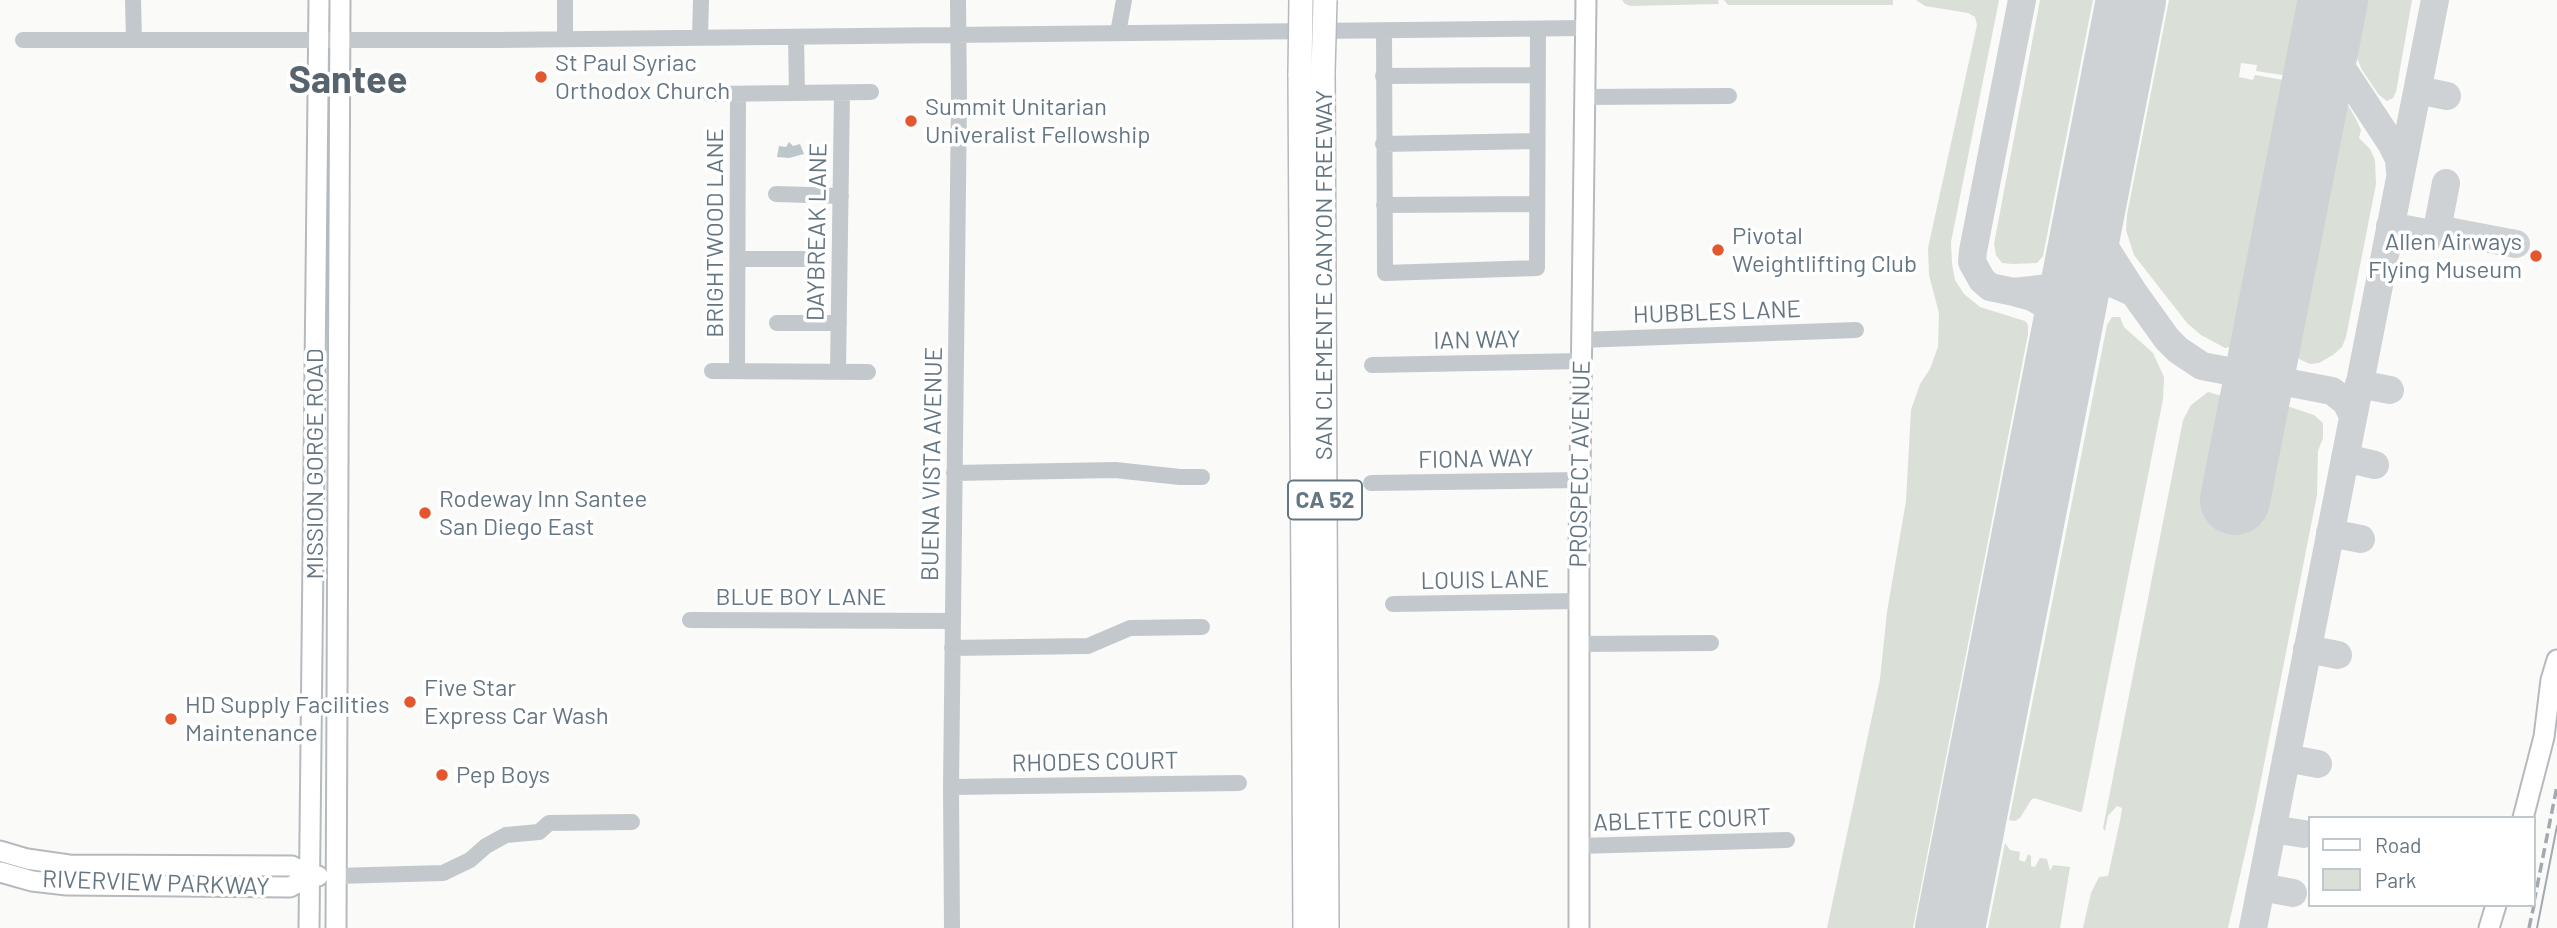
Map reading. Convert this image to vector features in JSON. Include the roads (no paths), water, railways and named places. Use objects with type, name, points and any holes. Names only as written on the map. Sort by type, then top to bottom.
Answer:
[{"type":"highway","name":"SAN CLEMENTE CANYON FREEWAY","points":[[1301,0],[1312,73],[1327,928]]},
{"type":"highway","name":"SAN CLEMENTE CANYON FREEWAY","points":[[1306,928],[1304,720],[1312,73],[1325,0]]},
{"type":"highway","points":[[1292,928],[1304,720]]},
{"type":"main road","name":"MISSION GORGE ROAD","points":[[309,928],[318,0]]},
{"type":"main road","name":"MISSION GORGE ROAD","points":[[336,928],[340,0]]},
{"type":"main road","name":"PROSPECT AVENUE","points":[[1579,928],[1578,601],[1586,0]]},
{"type":"main road","points":[[2524,816],[2544,737],[2557,660]]},
{"type":"main road","name":"RIVERVIEW PARKWAY","points":[[0,850],[27,859],[69,864],[292,866],[310,876]]},
{"type":"main road","name":"RIVERVIEW PARKWAY","points":[[0,872],[32,881],[67,885],[290,887],[310,876],[336,876]]},
{"type":"main road","points":[[2489,928],[2495,907]]},
{"type":"street","points":[[133,0],[134,39]]},
{"type":"street","points":[[565,0],[565,39]]},
{"type":"street","points":[[700,37],[701,0]]},
{"type":"street","name":"BUENA VISTA AVENUE","points":[[952,928],[958,0]]},
{"type":"street","points":[[1118,33],[1124,0]]},
{"type":"street","points":[[23,40],[565,39],[1586,29]]},
{"type":"street","points":[[1384,31],[1385,272],[1537,268],[1538,30]]},
{"type":"street","points":[[796,37],[797,93]]},
{"type":"street","points":[[1383,76],[1537,75]]},
{"type":"street","points":[[710,94],[871,92]]},
{"type":"street","name":"DAYBREAK LANE","points":[[838,372],[842,93]]},
{"type":"street","name":"BRIGHTWOOD LANE","points":[[737,372],[738,94]]},
{"type":"street","points":[[1584,97],[1729,96]]},
{"type":"street","points":[[1383,144],[1537,142]]},
{"type":"street","points":[[776,194],[841,196]]},
{"type":"street","points":[[1384,205],[1537,204]]},
{"type":"street","points":[[737,259],[803,259]]},
{"type":"street","points":[[777,323],[839,323]]},
{"type":"street","name":"HUBBLES LANE","points":[[1580,340],[1856,330]]},
{"type":"street","name":"IAN WAY","points":[[1372,365],[1582,361]]},
{"type":"street","points":[[712,371],[868,372]]},
{"type":"street","points":[[954,473],[1115,470],[1202,477]]},
{"type":"street","name":"FIONA WAY","points":[[1371,483],[1580,480]]},
{"type":"street","name":"LOUIS LANE","points":[[1393,604],[1578,601]]},
{"type":"street","name":"BLUE BOY LANE","points":[[690,620],[953,621]]},
{"type":"street","points":[[952,648],[1088,646],[1130,628],[1202,627]]},
{"type":"street","points":[[1579,644],[1711,643]]},
{"type":"street","name":"RHODES COURT","points":[[951,787],[1240,783]]},
{"type":"street","points":[[336,876],[443,873],[470,860],[486,846],[506,835],[539,832],[549,823],[632,822]]},
{"type":"street","name":"ABLETTE COURT","points":[[1579,846],[1787,840]]},
{"type":"tram line","points":[[2537,928],[2557,826]]},
{"type":"railway","points":[[2536,892],[2557,786]]},
{"type":"railway","points":[[2529,928],[2534,907]]},
{"type":"place","name":"St Paul Syriac Orthodox Church","points":[[541,77]]},
{"type":"place","name":"Summit Unitarian Univeralist Fellowship","points":[[911,121]]},
{"type":"place","name":"Pivotal Weightlifting Club","points":[[1718,250]]},
{"type":"place","name":"Allen Airways Flying Museum","points":[[2536,256]]},
{"type":"place","name":"Rodeway Inn Santee San Diego East","points":[[425,513]]},
{"type":"place","name":"Five Star Express Car Wash","points":[[410,702]]},
{"type":"place","name":"HD Supply Facilities Maintenance","points":[[171,719]]},
{"type":"place","name":"Pep Boys","points":[[442,775]]},
{"type":"district","name":"Santee","points":[[348,80]]}]
